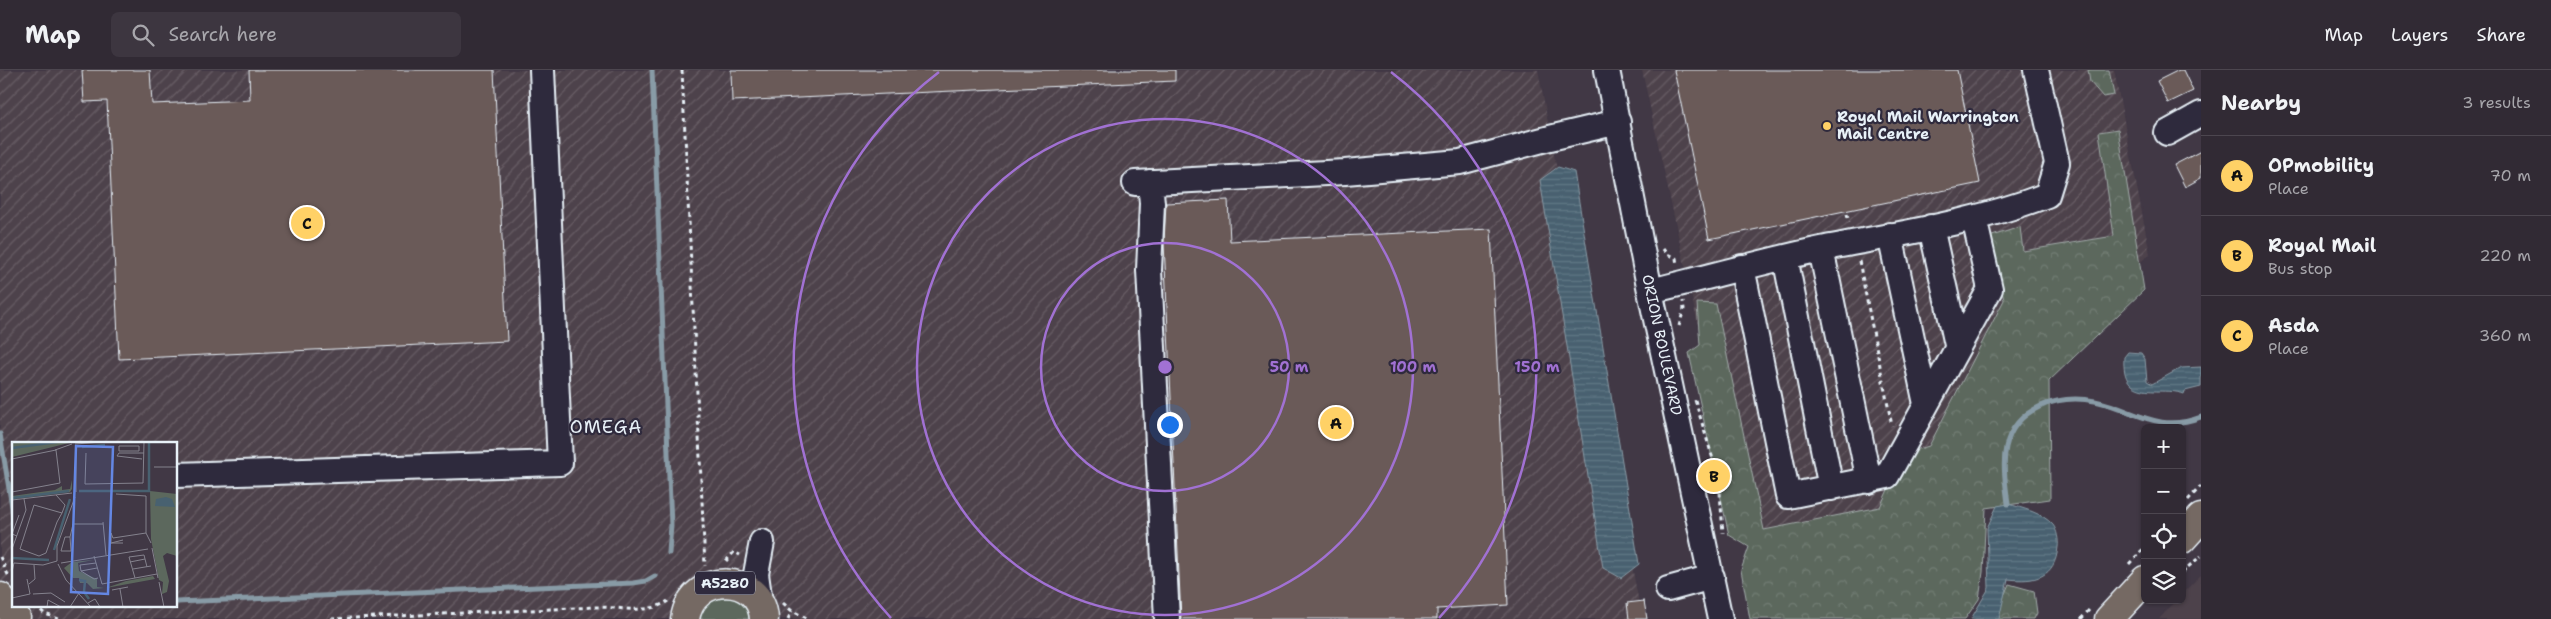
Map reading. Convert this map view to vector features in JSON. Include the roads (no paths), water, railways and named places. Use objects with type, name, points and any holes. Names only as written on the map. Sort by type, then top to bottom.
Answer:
[{"type":"main road","points":[[2186,535],[2201,518]]},
{"type":"main road","name":"A5280","points":[[675,613],[714,577],[742,587],[772,610]]},
{"type":"main road","points":[[2109,619],[2141,584]]},
{"type":"street","points":[[178,475],[560,463],[542,70]]},
{"type":"street","name":"ORION BOULEVARD","points":[[1607,70],[1650,291],[1720,619]]},
{"type":"street","points":[[1650,291],[1710,278],[1742,267],[1785,257],[1974,218],[2020,206],[2047,195],[2057,163],[2036,70]]},
{"type":"street","points":[[2168,133],[2201,114]]},
{"type":"street","points":[[1167,619],[1143,183],[1345,172],[1460,162],[1618,122]]},
{"type":"street","points":[[1742,267],[1788,496],[1869,481],[1888,476],[1957,345],[1990,288],[1974,218]]},
{"type":"street","points":[[1931,227],[1957,345]]},
{"type":"street","points":[[1890,235],[1926,404]]},
{"type":"street","points":[[1821,250],[1869,481]]},
{"type":"street","points":[[1785,257],[1831,488]]},
{"type":"street","points":[[714,577],[743,568],[762,542],[756,574],[772,610]]},
{"type":"street","points":[[1668,589],[1712,578]]},
{"type":"water","points":[[1558,167],[1574,172],[1639,564],[1621,578],[1603,568],[1540,180]]},
{"type":"water","points":[[2128,352],[2141,353],[2145,359],[2147,381],[2152,384],[2181,368],[2201,367],[2201,387],[2185,391],[2184,394],[2144,390],[2136,387],[2129,382],[2125,372],[2124,357]]},
{"type":"water","points":[[2008,504],[2038,514],[2053,525],[2057,533],[2058,542],[2056,557],[2053,566],[2042,576],[2027,580],[2008,579],[1999,619],[1971,619],[1989,588],[1987,528],[1997,506]]},
{"type":"waterway","points":[[652,70],[671,525],[669,553]]},
{"type":"waterway","points":[[2008,504],[2004,468],[2006,447],[2011,433],[2019,422],[2040,406],[2053,402],[2081,399],[2109,405],[2158,422],[2185,422],[2201,417]]},
{"type":"waterway","points":[[0,434],[12,507]]},
{"type":"waterway","points":[[178,602],[633,583],[646,581],[655,576]]},
{"type":"place","name":"Royal Mail Warrington Mail Centre","points":[[1827,126]]},
{"type":"place","name":"Asda","points":[[307,223]]},
{"type":"place","name":"OPmobility","points":[[1336,423]]},
{"type":"place","name":"Royal Mail","points":[[1714,476]]},
{"type":"district","name":"OMEGA","points":[[606,427]]}]
